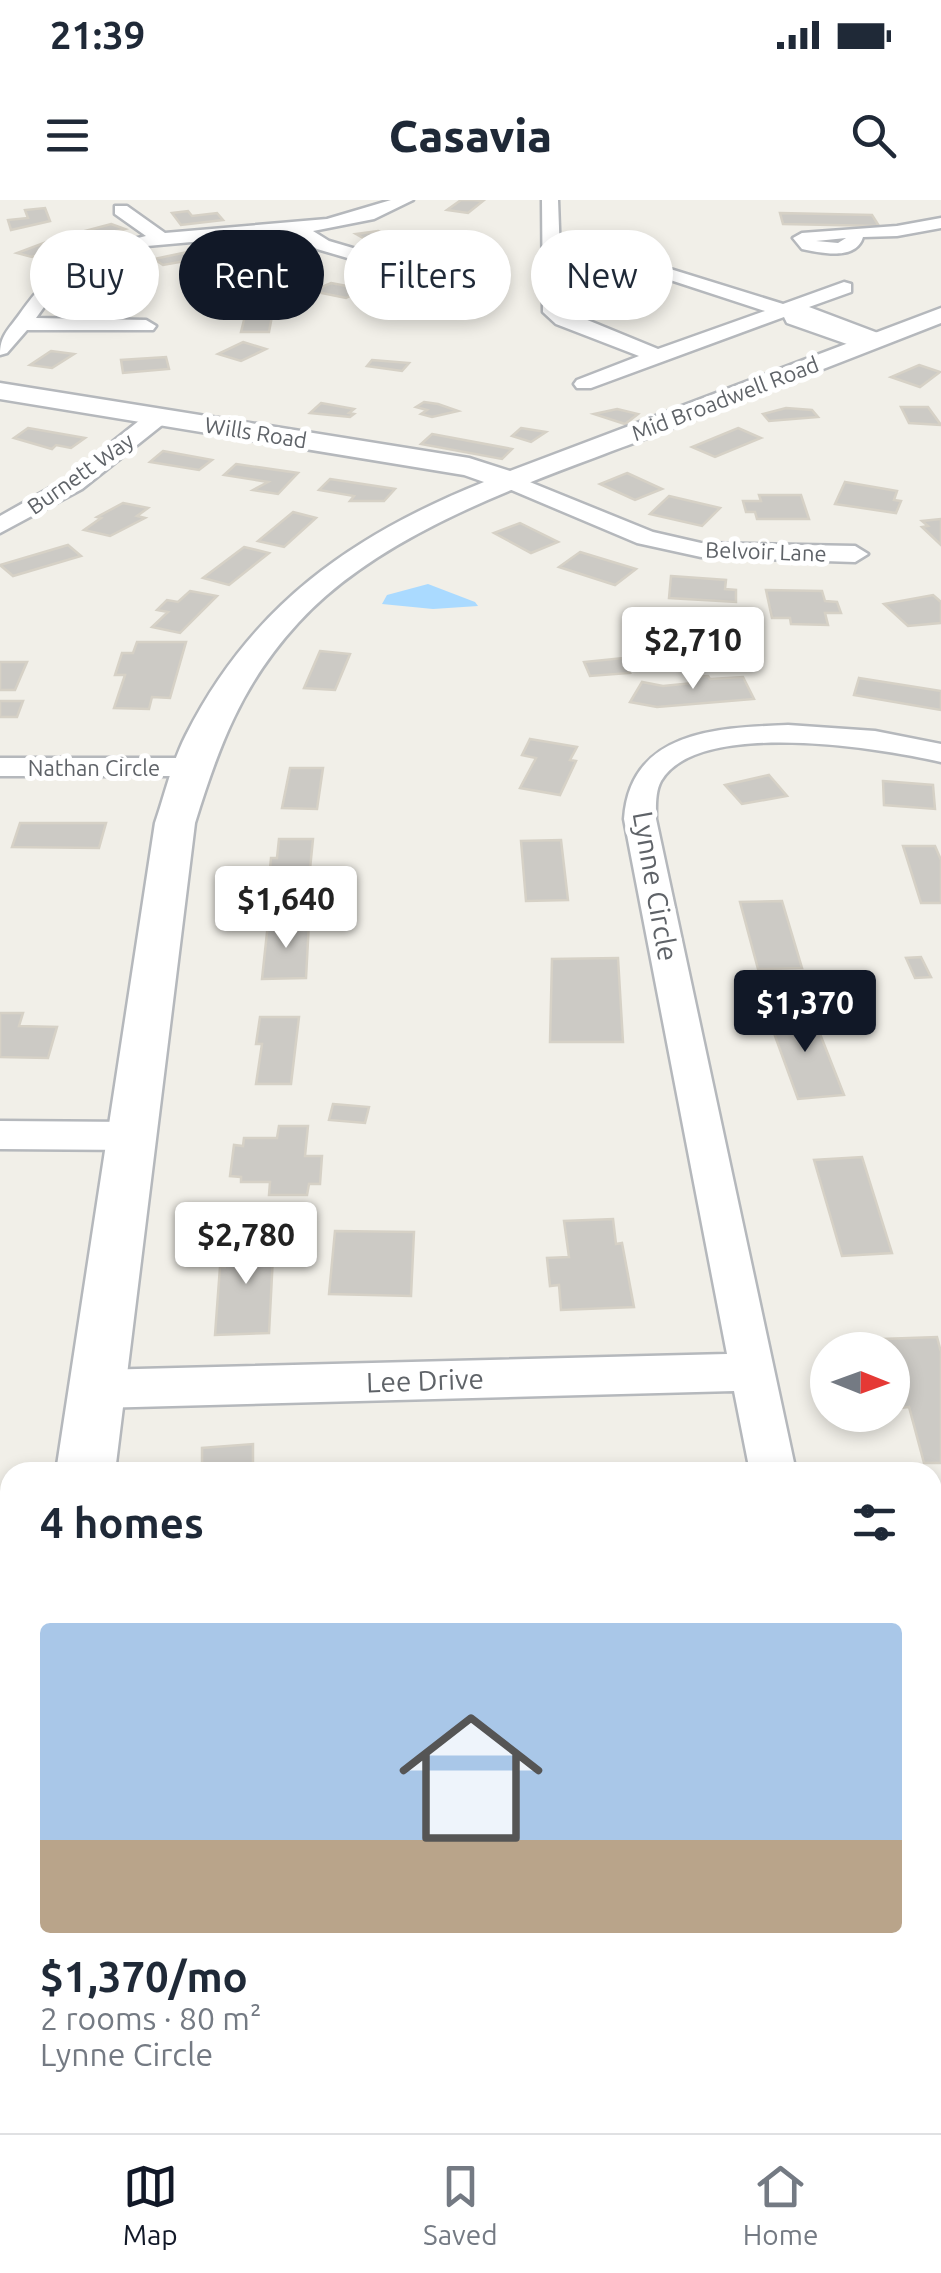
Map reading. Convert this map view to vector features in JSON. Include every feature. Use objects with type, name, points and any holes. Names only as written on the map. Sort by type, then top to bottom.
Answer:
[{"type":"street","points":[[0,349],[26,324],[54,280],[72,266],[112,250],[362,216],[405,200]]},
{"type":"street","points":[[550,200],[550,230]]},
{"type":"street","points":[[121,210],[164,240]]},
{"type":"street","points":[[918,212],[939,224]]},
{"type":"street","points":[[852,232],[939,224]]},
{"type":"street","points":[[294,226],[322,245],[344,251]]},
{"type":"street","points":[[673,275],[788,312],[808,313],[872,341]]},
{"type":"street","points":[[584,384],[788,312],[844,288]]},
{"type":"street","name":"Mid Broadwell Road","points":[[86,1462],[174,823],[188,767],[210,714],[240,667],[276,624],[317,587],[412,524],[510,481],[941,314]]},
{"type":"street","points":[[562,320],[656,356]]},
{"type":"street","points":[[26,324],[146,326]]},
{"type":"street","name":"Wills Road","points":[[0,392],[469,467],[510,481]]},
{"type":"street","name":"Burnett Way","points":[[0,526],[74,484],[158,417]]},
{"type":"street","name":"Belvoir Lane","points":[[510,481],[646,538],[701,550],[854,554]]},
{"type":"street","name":"Lynne Circle","points":[[771,1462],[640,818],[641,791],[662,761],[731,738],[844,734],[900,741],[941,752]]},
{"type":"street","name":"Nathan Circle","points":[[0,767],[188,767]]},
{"type":"street","points":[[0,1135],[133,1136]]},
{"type":"street","name":"Lee Drive","points":[[98,1389],[752,1372]]},
{"type":"water","points":[[428,584],[478,606],[433,609],[382,604],[387,595]]},
{"type":"building","points":[[461,200],[483,201],[468,213],[447,210]]},
{"type":"building","points":[[45,208],[50,221],[11,230],[8,220],[28,218],[25,210]]},
{"type":"building","points":[[188,211],[192,216],[217,213],[223,220],[181,225],[172,213]]},
{"type":"building","points":[[780,213],[872,215],[879,226],[783,224]]},
{"type":"building","points":[[111,224],[125,229],[121,230],[89,230]]},
{"type":"building","points":[[179,254],[179,262],[163,265],[159,258]]},
{"type":"building","points":[[344,285],[344,298],[324,293],[324,286]]},
{"type":"building","points":[[244,320],[271,320],[269,332],[241,332]]},
{"type":"building","points":[[243,342],[266,349],[241,361],[218,354]]},
{"type":"building","points":[[51,351],[74,354],[52,368],[30,365]]},
{"type":"building","points":[[166,357],[169,369],[123,373],[121,360]]},
{"type":"building","points":[[372,360],[409,363],[402,371],[367,366]]},
{"type":"building","points":[[919,365],[940,372],[920,387],[891,377]]},
{"type":"building","points":[[424,402],[458,411],[432,417],[421,414],[427,410],[416,407]]},
{"type":"building","points":[[321,403],[354,409],[349,413],[354,414],[350,417],[310,413]]},
{"type":"building","points":[[901,407],[928,407],[941,425],[909,423]]},
{"type":"building","points":[[786,408],[812,410],[818,417],[769,421],[763,414]]},
{"type":"building","points":[[617,409],[638,414],[625,424],[594,414]]},
{"type":"building","points":[[28,428],[85,438],[71,448],[56,445],[52,449],[14,438]]},
{"type":"building","points":[[521,428],[546,432],[531,442],[512,436]]},
{"type":"building","points":[[738,428],[761,438],[715,457],[692,447]]},
{"type":"building","points":[[432,434],[512,449],[502,459],[421,444]]},
{"type":"building","points":[[163,451],[212,460],[199,470],[150,462]]},
{"type":"building","points":[[236,464],[298,473],[278,494],[253,490],[268,482],[224,475]]},
{"type":"building","points":[[627,473],[662,489],[635,500],[600,484]]},
{"type":"building","points":[[330,479],[395,489],[384,501],[350,501],[354,496],[319,490]]},
{"type":"building","points":[[845,482],[897,491],[894,500],[901,501],[896,513],[835,504]]},
{"type":"building","points":[[759,495],[801,495],[809,519],[757,519],[755,512],[746,512],[743,501],[761,501]]},
{"type":"building","points":[[669,496],[720,508],[702,526],[650,514]]},
{"type":"building","points":[[123,503],[148,508],[137,516],[145,518],[110,536],[84,530],[101,518],[97,517]]},
{"type":"building","points":[[293,512],[316,518],[284,547],[258,541]]},
{"type":"building","points":[[941,519],[941,545],[922,527],[928,526],[922,521]]},
{"type":"building","points":[[520,523],[558,542],[531,553],[494,533]]},
{"type":"building","points":[[68,545],[81,556],[13,576],[0,565]]},
{"type":"building","points":[[244,547],[269,553],[229,585],[203,578]]},
{"type":"building","points":[[580,552],[636,569],[615,585],[559,567]]},
{"type":"building","points":[[671,576],[726,580],[725,589],[736,590],[736,602],[669,598]]},
{"type":"building","points":[[766,590],[822,591],[825,601],[837,602],[841,613],[825,613],[828,625],[791,624],[790,618],[772,618]]},
{"type":"building","points":[[190,591],[217,596],[180,633],[152,627],[168,612],[157,610],[167,600],[178,602]]},
{"type":"building","points":[[933,595],[941,602],[941,623],[908,626],[884,604]]},
{"type":"building","points":[[137,642],[186,642],[170,698],[152,697],[149,709],[114,708],[125,675],[115,675],[122,653],[133,653]]},
{"type":"building","points":[[320,651],[350,654],[335,690],[304,688]]},
{"type":"building","points":[[623,658],[630,673],[590,676],[584,662]]},
{"type":"building","points":[[0,662],[27,662],[15,690],[0,690]]},
{"type":"building","points":[[690,677],[743,677],[754,699],[657,707],[630,702],[642,682],[663,686],[693,683]]},
{"type":"building","points":[[859,678],[941,691],[941,710],[854,695]]},
{"type":"building","points":[[0,701],[23,701],[17,717],[0,717]]},
{"type":"building","points":[[530,739],[577,747],[570,760],[576,761],[560,795],[520,788],[536,758],[522,755]]},
{"type":"building","points":[[290,768],[323,768],[317,809],[282,808]]},
{"type":"building","points":[[769,775],[787,796],[742,804],[725,785]]},
{"type":"building","points":[[883,781],[933,785],[935,809],[884,805]]},
{"type":"building","points":[[20,823],[106,823],[99,848],[12,847]]},
{"type":"building","points":[[279,839],[313,839],[308,889],[272,890],[275,869],[270,869],[271,858],[277,858]]},
{"type":"building","points":[[561,840],[568,900],[526,901],[521,841]]},
{"type":"building","points":[[903,846],[935,846],[941,860],[941,903],[921,903]]},
{"type":"building","points":[[782,901],[802,968],[758,969],[740,902]]},
{"type":"building","points":[[309,922],[306,978],[262,979],[268,923]]},
{"type":"building","points":[[921,957],[931,977],[915,978],[906,958]]},
{"type":"building","points":[[618,958],[623,1042],[550,1042],[552,959]]},
{"type":"building","points":[[811,1011],[844,1095],[798,1099],[767,1014]]},
{"type":"building","points":[[0,1013],[23,1013],[19,1026],[57,1027],[48,1058],[0,1057]]},
{"type":"building","points":[[260,1017],[299,1017],[291,1084],[256,1084],[262,1044],[256,1044]]},
{"type":"building","points":[[333,1104],[369,1107],[365,1123],[329,1120]]},
{"type":"building","points":[[279,1126],[308,1126],[305,1156],[322,1156],[320,1184],[309,1184],[307,1195],[269,1195],[270,1182],[241,1182],[241,1177],[230,1176],[234,1145],[243,1146],[244,1138],[277,1138]]},
{"type":"building","points":[[862,1157],[892,1253],[842,1256],[814,1160]]},
{"type":"building","points":[[613,1219],[616,1244],[622,1243],[634,1307],[561,1310],[559,1285],[550,1286],[547,1258],[569,1257],[564,1221]]},
{"type":"building","points":[[335,1231],[414,1232],[411,1296],[329,1294]]},
{"type":"building","points":[[274,1237],[269,1333],[215,1335],[220,1267],[225,1267],[227,1239]]},
{"type":"building","points":[[937,1337],[941,1352],[941,1462],[924,1462],[910,1411],[910,1338]]},
{"type":"building","points":[[253,1444],[253,1462],[202,1462],[202,1448]]}]
